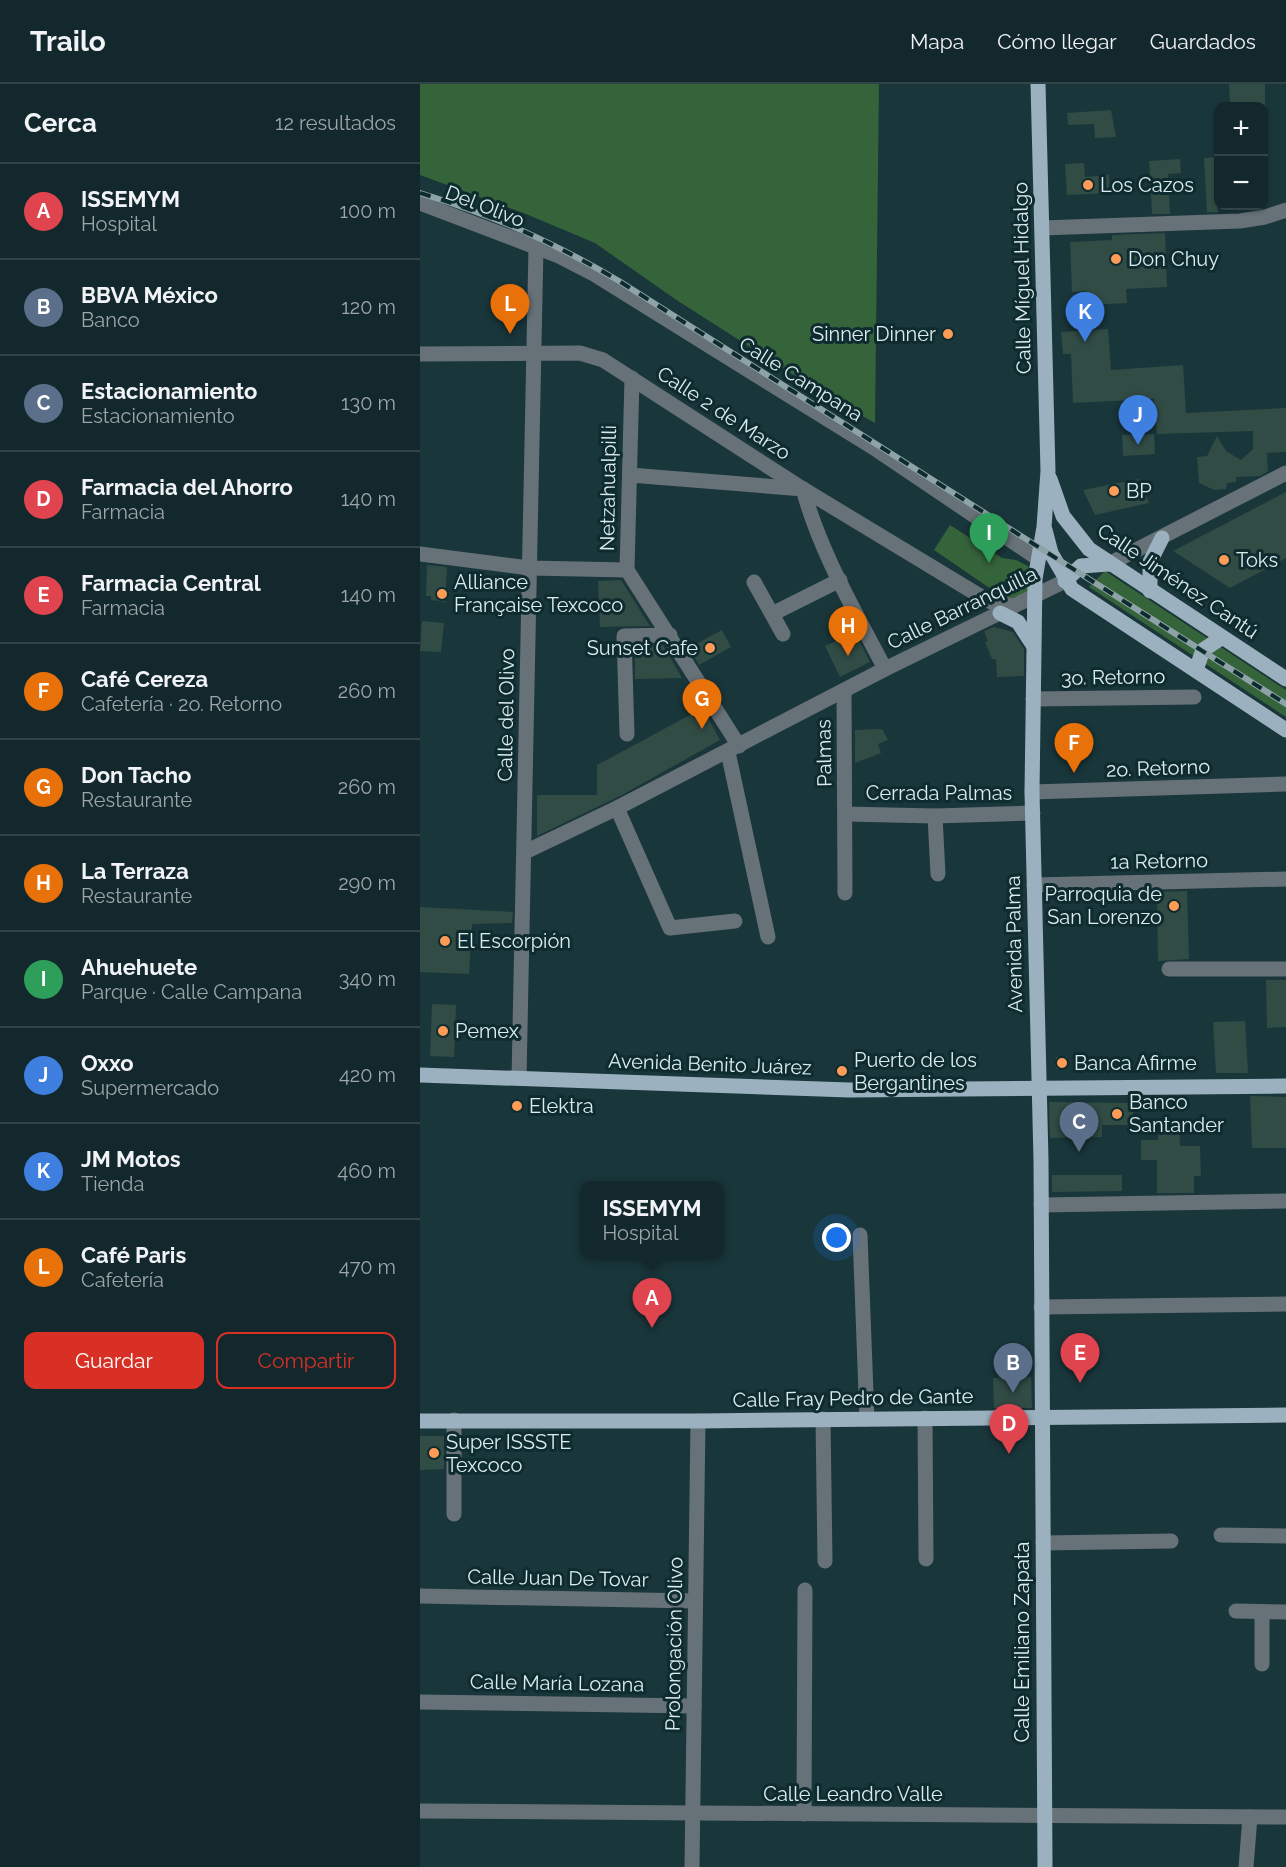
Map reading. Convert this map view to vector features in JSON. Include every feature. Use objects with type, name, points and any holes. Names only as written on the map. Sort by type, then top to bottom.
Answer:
[{"type":"main road","name":"Calle Míguel Hidalgo","points":[[1038,84],[1048,471]]},
{"type":"main road","name":"Avenida Palma","points":[[1042,1417],[1041,1205],[1032,792],[1034,596],[1037,558],[1044,527],[1048,471]]},
{"type":"main road","name":"Calle Jiménez Cantú","points":[[1048,471],[1063,516],[1074,533],[1109,564],[1286,679]]},
{"type":"main road","points":[[1044,527],[1051,553],[1065,581],[1080,596],[1286,729]]},
{"type":"main road","points":[[1150,591],[1150,562],[1162,538]]},
{"type":"main road","points":[[1065,581],[1081,567],[1109,564]]},
{"type":"main road","points":[[1007,610],[1033,645]]},
{"type":"main road","points":[[1196,670],[1203,651],[1221,638]]},
{"type":"main road","name":"Avenida Benito Juárez","points":[[420,1075],[849,1090],[1286,1086]]},
{"type":"main road","name":"Calle Fray Pedro de Gante","points":[[420,1421],[698,1421],[1286,1415]]},
{"type":"main road","name":"Calle Emiliano Zapata","points":[[1042,1417],[1045,1867]]},
{"type":"street","name":"Del Olivo","points":[[420,203],[536,247]]},
{"type":"street","points":[[1042,228],[1240,221],[1265,218],[1286,210]]},
{"type":"street","name":"Calle del Olivo","points":[[519,1078],[525,852],[532,354],[536,247]]},
{"type":"street","name":"Calle Campana","points":[[536,247],[592,273],[877,450],[1037,558]]},
{"type":"street","name":"Calle 2 de Marzo","points":[[420,354],[592,355],[632,378],[803,489],[1007,610]]},
{"type":"street","name":"Netzahualpilli","points":[[632,378],[627,570],[670,635],[734,749],[768,937]]},
{"type":"street","points":[[1109,564],[1286,473]]},
{"type":"street","points":[[630,476],[803,489],[810,516],[885,669]]},
{"type":"street","points":[[420,554],[530,568],[627,570]]},
{"type":"street","points":[[772,614],[840,580]]},
{"type":"street","name":"Calle Barranquilla","points":[[525,852],[734,749],[885,669],[1065,581]]},
{"type":"street","points":[[754,582],[783,634]]},
{"type":"street","points":[[980,596],[986,608],[985,620]]},
{"type":"street","points":[[627,734],[624,636],[670,635]]},
{"type":"street","name":"Palmas","points":[[844,692],[845,893]]},
{"type":"street","name":"3o. Retorno","points":[[1033,699],[1194,697]]},
{"type":"street","name":"2o. Retorno","points":[[1032,792],[1286,784]]},
{"type":"street","points":[[617,808],[670,928],[735,921]]},
{"type":"street","name":"Cerrada Palmas","points":[[846,814],[935,816],[1032,813]]},
{"type":"street","points":[[935,816],[938,874]]},
{"type":"street","name":"1a Retorno","points":[[1034,885],[1286,879]]},
{"type":"street","points":[[1168,969],[1286,969]]},
{"type":"street","points":[[1041,1205],[1286,1201]]},
{"type":"street","points":[[860,1235],[867,1419]]},
{"type":"street","points":[[1041,1307],[1286,1304]]},
{"type":"street","points":[[925,1418],[926,1559]]},
{"type":"street","points":[[823,1419],[825,1561]]},
{"type":"street","points":[[454,1420],[454,1514]]},
{"type":"street","name":"Prolongación Olivo","points":[[692,1867],[698,1421]]},
{"type":"street","points":[[1221,1535],[1286,1536]]},
{"type":"street","points":[[1043,1543],[1171,1541]]},
{"type":"street","points":[[804,1814],[805,1590]]},
{"type":"street","name":"Calle Juan De Tovar","points":[[420,1596],[695,1601]]},
{"type":"street","points":[[1236,1611],[1286,1612]]},
{"type":"street","points":[[1262,1612],[1262,1664]]},
{"type":"street","name":"Calle María Lozana","points":[[420,1702],[694,1706]]},
{"type":"street","name":"Calle Leandro Valle","points":[[420,1811],[1286,1817]]},
{"type":"street","points":[[1246,1867],[1250,1817]]},
{"type":"green space","points":[[420,84],[879,84],[875,423],[825,395],[675,299],[595,243],[526,214],[420,175]]},
{"type":"green space","points":[[950,525],[1002,558],[1016,560],[1028,566],[1030,585],[1025,594],[1007,600],[934,550]]},
{"type":"green space","points":[[1105,571],[1286,690],[1286,717],[1089,587]]},
{"type":"building","points":[[1229,84],[1265,84],[1265,102],[1230,102]]},
{"type":"building","points":[[1111,110],[1116,137],[1095,138],[1094,124],[1068,125],[1067,113]]},
{"type":"building","points":[[1214,157],[1214,210],[1218,212],[1207,212],[1204,158]]},
{"type":"building","points":[[1180,159],[1181,173],[1168,174],[1170,214],[1152,214],[1149,161]]},
{"type":"building","name":"Los Cazos","points":[[1084,163],[1085,177],[1109,175],[1110,193],[1067,195],[1065,164]]},
{"type":"building","name":"Don Chuy","points":[[1165,233],[1167,287],[1126,289],[1127,303],[1088,305],[1087,291],[1072,292],[1070,242],[1112,240],[1112,235]]},
{"type":"building","points":[[1108,329],[1111,370],[1183,365],[1186,413],[1286,408],[1286,452],[1267,453],[1268,471],[1260,476],[1236,477],[1236,482],[1227,483],[1226,489],[1214,490],[1199,483],[1197,457],[1207,456],[1217,436],[1226,451],[1241,460],[1253,449],[1253,431],[1157,434],[1154,399],[1073,403],[1071,354],[1063,354],[1061,332]]},
{"type":"building","points":[[1154,434],[1155,454],[1123,456],[1122,435]]},
{"type":"building","name":"BP","points":[[1138,479],[1149,503],[1095,515],[1083,490]]},
{"type":"building","points":[[1286,492],[1286,558],[1230,588],[1173,551]]},
{"type":"building","points":[[427,565],[447,567],[445,602],[431,600],[431,596],[426,596]]},
{"type":"building","points":[[621,580],[650,626],[600,627],[598,581]]},
{"type":"building","points":[[422,621],[444,623],[441,652],[420,651]]},
{"type":"building","points":[[994,627],[1013,632],[1024,649],[1024,676],[997,677],[996,659],[992,659],[985,642],[988,641],[984,631]]},
{"type":"building","name":"Sunset Cafe","points":[[722,630],[731,647],[699,665],[689,648]]},
{"type":"building","points":[[840,639],[845,649],[860,642],[870,662],[840,677],[825,646]]},
{"type":"building","points":[[663,645],[682,678],[635,679],[635,646]]},
{"type":"building","points":[[703,708],[720,740],[622,795],[537,836],[537,795],[597,795],[597,765]]},
{"type":"building","points":[[882,729],[888,740],[878,744],[881,753],[855,763],[855,730]]},
{"type":"building","points":[[1187,891],[1189,959],[1158,961],[1157,892]]},
{"type":"building","name":"El Escorpión","points":[[420,907],[513,912],[512,923],[472,924],[469,974],[420,972]]},
{"type":"building","points":[[1266,980],[1286,980],[1286,1027],[1267,1028]]},
{"type":"building","name":"Pemex","points":[[432,1004],[456,1005],[454,1057],[430,1056]]},
{"type":"building","points":[[1245,1021],[1248,1073],[1216,1073],[1213,1022]]},
{"type":"building","name":"Banca Afirme","points":[[1056,1057],[1067,1057],[1067,1068],[1056,1069]]},
{"type":"building","points":[[1250,1096],[1286,1097],[1286,1148],[1252,1148]]},
{"type":"building","points":[[1049,1102],[1133,1103],[1133,1125],[1102,1125],[1102,1137],[1050,1138]]},
{"type":"building","points":[[1158,1121],[1179,1121],[1180,1146],[1200,1146],[1201,1176],[1194,1176],[1194,1193],[1157,1193],[1157,1160],[1141,1160],[1141,1140],[1158,1140]]},
{"type":"building","points":[[1052,1175],[1122,1175],[1122,1191],[1052,1192]]},
{"type":"building","points":[[1031,1377],[1032,1408],[994,1408],[993,1378]]},
{"type":"building","name":"Super ISSSTE Texcoco","points":[[420,1436],[444,1436],[444,1469],[420,1470]]},
{"type":"railway","points":[[420,193],[522,231],[619,281],[1286,704]]},
{"type":"place","name":"Los Cazos","points":[[1088,185]]},
{"type":"place","name":"Don Chuy","points":[[1116,259]]},
{"type":"place","name":"Café Paris","points":[[510,334]]},
{"type":"place","name":"Sinner Dinner","points":[[948,334]]},
{"type":"place","name":"JM Motos","points":[[1085,342]]},
{"type":"place","name":"Oxxo","points":[[1138,445]]},
{"type":"place","name":"BP","points":[[1114,491]]},
{"type":"place","name":"Toks","points":[[1224,560]]},
{"type":"place","name":"Ahuehuete","points":[[989,563]]},
{"type":"place","name":"Alliance Française Texcoco","points":[[442,594]]},
{"type":"place","name":"Sunset Cafe","points":[[710,648]]},
{"type":"place","name":"La Terraza","points":[[848,656]]},
{"type":"place","name":"Don Tacho","points":[[702,729]]},
{"type":"place","name":"Café Cereza","points":[[1074,773]]},
{"type":"place","name":"Parroquia de San Lorenzo","points":[[1174,906]]},
{"type":"place","name":"El Escorpión","points":[[445,941]]},
{"type":"place","name":"Pemex","points":[[443,1031]]},
{"type":"place","name":"Banca Afirme","points":[[1062,1063]]},
{"type":"place","name":"Puerto de los Bergantines","points":[[842,1071]]},
{"type":"place","name":"Elektra","points":[[517,1106]]},
{"type":"place","name":"Banco Santander","points":[[1117,1114]]},
{"type":"place","name":"Estacionamiento","points":[[1079,1152]]},
{"type":"place","name":"ISSEMYM","points":[[652,1328]]},
{"type":"place","name":"Farmacia Central","points":[[1080,1383]]},
{"type":"place","name":"BBVA México","points":[[1013,1393]]},
{"type":"place","name":"Super ISSSTE Texcoco","points":[[434,1453]]},
{"type":"place","name":"Farmacia del Ahorro","points":[[1009,1454]]}]
